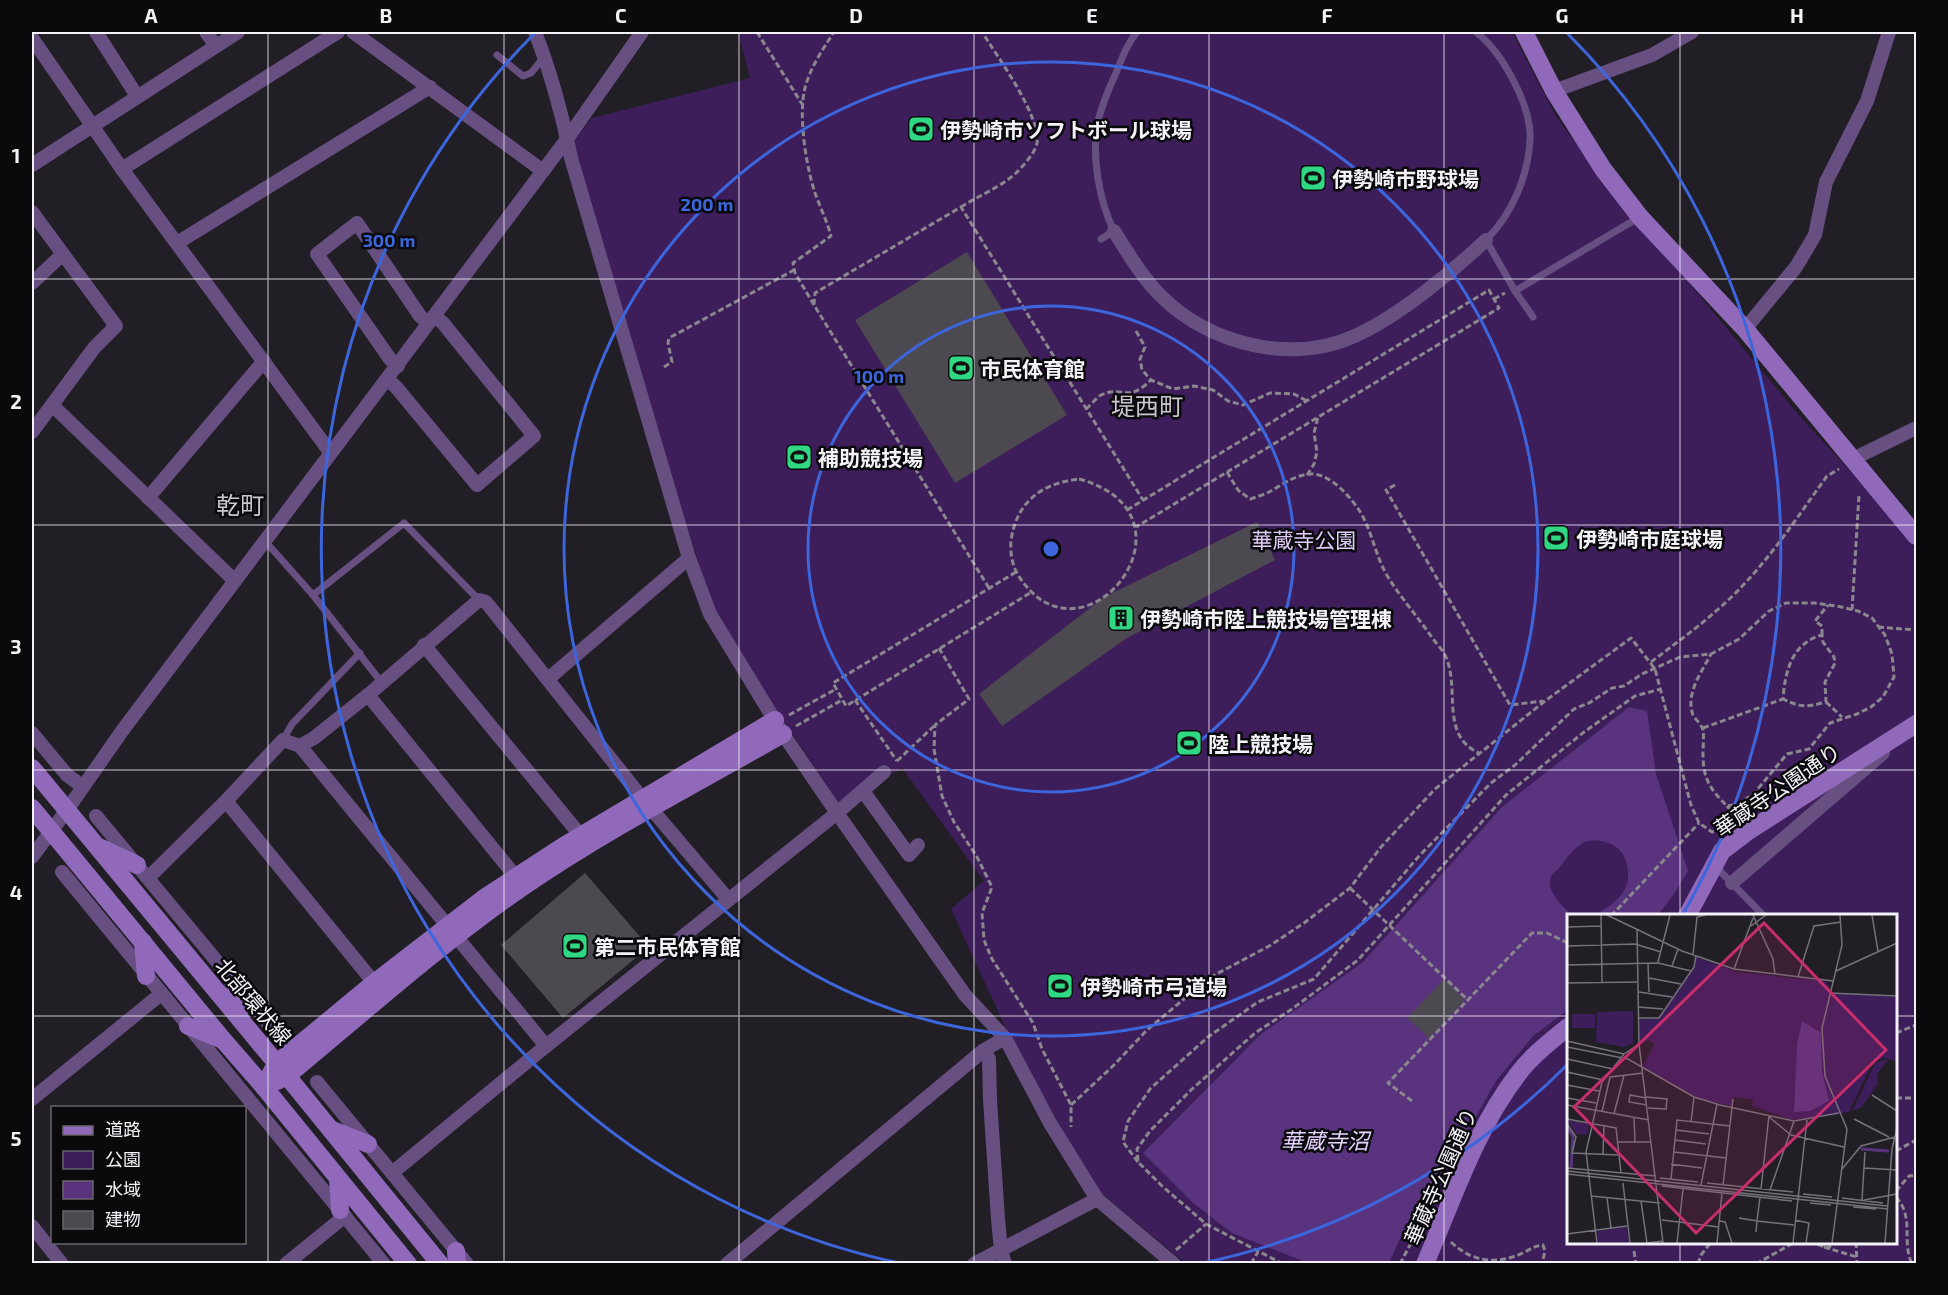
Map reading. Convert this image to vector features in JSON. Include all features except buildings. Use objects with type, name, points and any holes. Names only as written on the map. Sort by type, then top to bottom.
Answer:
[{"type":"street","points":[[96,32],[137,96]]},
{"type":"street","points":[[206,32],[216,46]]},
{"type":"street","points":[[32,165],[238,32]]},
{"type":"street","points":[[123,169],[338,32]]},
{"type":"street","points":[[353,32],[543,171]]},
{"type":"street","points":[[535,32],[563,119],[571,158],[689,558],[710,614],[837,813],[965,995],[1005,1038],[1050,1123],[1097,1199],[1169,1260]]},
{"type":"street","points":[[33,850],[67,810],[122,731],[330,452],[388,380],[431,319],[567,139],[642,32]]},
{"type":"street","points":[[1524,32],[1554,90],[1603,170],[1640,217],[1745,329],[1849,462],[1917,536]]},
{"type":"street","points":[[1554,90],[1652,55],[1692,32]]},
{"type":"street","points":[[1745,329],[1796,267],[1815,235],[1826,182],[1867,101],[1889,32]]},
{"type":"street","points":[[32,38],[123,169],[330,452]]},
{"type":"street","points":[[177,243],[430,87]]},
{"type":"street","points":[[32,212],[116,326],[94,348],[32,432]]},
{"type":"street","points":[[388,380],[477,485],[534,436],[443,323],[420,316],[357,224],[317,254],[390,359],[398,366]]},
{"type":"street","points":[[1114,231],[1132,259],[1162,297],[1199,326],[1236,342],[1269,348],[1322,346],[1356,336],[1386,319],[1468,257],[1486,240]]},
{"type":"street","points":[[32,283],[63,254]]},
{"type":"street","points":[[148,498],[264,362]]},
{"type":"street","points":[[52,405],[235,581]]},
{"type":"street","points":[[1849,462],[1917,428]]},
{"type":"street","points":[[548,679],[689,558]]},
{"type":"street","points":[[300,746],[314,738],[368,695],[479,600],[486,602],[647,803],[728,899]]},
{"type":"street","points":[[424,645],[581,836]]},
{"type":"street","points":[[368,695],[516,877]]},
{"type":"street","points":[[1732,883],[1917,724]]},
{"type":"street","name":"華蔵寺公園通り","points":[[1688,914],[1722,851],[1740,837],[1917,724]]},
{"type":"street","points":[[264,1087],[378,989],[452,930],[484,898],[581,836],[647,803],[782,726]]},
{"type":"street","points":[[32,733],[67,775],[82,786]]},
{"type":"street","points":[[143,872],[226,801],[283,740],[300,746],[546,1046]]},
{"type":"street","name":"北部環状線","points":[[32,768],[440,1263]]},
{"type":"street","points":[[392,1173],[546,1046],[837,813],[884,772]]},
{"type":"street","points":[[863,791],[909,855],[918,845]]},
{"type":"street","points":[[226,801],[378,989]]},
{"type":"street","points":[[452,930],[522,888],[647,803]]},
{"type":"street","points":[[32,808],[408,1263]]},
{"type":"street","points":[[96,816],[274,1030]]},
{"type":"street","points":[[97,846],[143,872]]},
{"type":"street","points":[[62,872],[384,1263]]},
{"type":"street","points":[[143,942],[146,976]]},
{"type":"street","points":[[233,980],[240,1019]]},
{"type":"street","points":[[32,1100],[161,994]]},
{"type":"street","points":[[188,1026],[224,1041]]},
{"type":"street","name":"華蔵寺公園通り","points":[[1425,1263],[1486,1122],[1519,1072],[1567,1028]]},
{"type":"street","points":[[727,1263],[984,1050],[1005,1038]]},
{"type":"street","points":[[984,1050],[989,1059],[990,1101],[1003,1257]]},
{"type":"street","points":[[317,1082],[460,1259]]},
{"type":"street","points":[[328,1128],[368,1144]]},
{"type":"street","points":[[338,1179],[343,1213]]},
{"type":"street","points":[[974,1263],[1003,1257],[1097,1199]]},
{"type":"street","points":[[286,1263],[343,1213]]},
{"type":"street","points":[[32,1226],[62,1263]]},
{"type":"lane","points":[[1101,239],[1114,231],[1101,199],[1096,162],[1098,123],[1128,43],[1137,32]]},
{"type":"lane","points":[[1476,32],[1489,42],[1512,76],[1524,105],[1530,139],[1525,174],[1511,207],[1486,240],[1515,291],[1533,316]]},
{"type":"lane","points":[[497,56],[523,76],[531,73],[544,57]]},
{"type":"lane","points":[[1515,291],[1640,217]]},
{"type":"lane","points":[[313,595],[404,523],[479,600]]},
{"type":"lane","points":[[265,541],[313,595],[382,682]]},
{"type":"lane","points":[[283,740],[292,724],[360,653]]},
{"type":"lane","points":[[1715,865],[1763,914]]},
{"type":"path","points":[[757,32],[802,104]]},
{"type":"path","points":[[834,32],[813,67],[805,86],[802,104],[808,166],[831,236],[793,263],[794,270],[988,588]]},
{"type":"path","points":[[814,305],[815,293],[1015,174],[1031,156],[1036,146],[1038,130],[1028,108],[982,32]]},
{"type":"path","points":[[961,207],[1143,500]]},
{"type":"path","points":[[664,367],[672,362],[669,338],[794,270]]},
{"type":"path","points":[[1127,510],[1489,290],[1499,308],[1136,527]]},
{"type":"path","points":[[1137,331],[1145,347],[1140,359],[1142,370],[1151,380],[1173,389],[1194,386],[1213,390],[1228,401],[1243,405],[1270,393],[1294,394],[1307,401]]},
{"type":"path","points":[[1086,409],[1099,396],[1138,392],[1151,380]]},
{"type":"path","points":[[1307,475],[1314,464],[1317,452],[1314,433],[1318,417]]},
{"type":"path","points":[[1651,662],[1718,609],[1745,584],[1772,552],[1827,476],[1849,462]]},
{"type":"path","points":[[1227,472],[1238,490],[1250,499],[1271,491],[1288,480],[1307,475],[1322,476],[1341,488],[1360,511],[1386,575],[1445,655],[1452,681],[1457,734],[1467,748],[1480,753]]},
{"type":"path","points":[[1079,480],[1098,485],[1116,498],[1127,510],[1136,527],[1133,561],[1125,578],[1110,592],[1091,605],[1072,609],[1053,606],[1030,593],[1016,572],[1010,551],[1012,532],[1018,513],[1030,499],[1047,487],[1064,481],[1079,480]]},
{"type":"path","points":[[1395,485],[1386,490],[1510,705],[1545,701]]},
{"type":"path","points":[[1852,610],[1860,494]]},
{"type":"path","points":[[1016,572],[833,683],[842,700],[846,706],[1030,593]]},
{"type":"path","points":[[1283,1263],[1206,1224],[1138,1162],[1123,1142],[1128,1121],[1150,1089],[1208,1037],[1258,1002],[1314,979],[1419,856],[1491,783],[1515,765],[1574,709],[1589,704],[1612,688],[1624,686],[1680,657],[1711,654],[1739,639],[1769,611],[1786,603],[1828,605],[1852,610],[1872,618],[1885,635],[1892,654],[1894,677],[1883,697],[1871,707],[1857,714],[1842,717],[1830,723],[1809,748],[1787,754],[1762,785],[1740,804],[1728,806]]},
{"type":"path","points":[[1828,605],[1815,621],[1822,626],[1823,642],[1834,657],[1835,663],[1825,682],[1826,702],[1842,717]]},
{"type":"path","points":[[1878,627],[1917,630]]},
{"type":"path","points":[[1783,699],[1784,680],[1794,654],[1802,644],[1822,635]]},
{"type":"path","points":[[1071,1106],[1147,1030],[1209,978],[1271,945],[1350,888],[1380,847],[1435,789],[1545,701],[1631,638],[1655,669],[1691,805],[1699,823],[1712,832],[1732,824],[1740,837]]},
{"type":"path","points":[[884,772],[935,725],[969,699],[939,648]]},
{"type":"path","points":[[1711,654],[1694,687],[1693,714],[1703,728],[1703,759],[1706,778],[1711,790],[1738,817]]},
{"type":"path","points":[[782,726],[836,688]]},
{"type":"path","points":[[1138,1162],[1137,1149],[1150,1131],[1191,1090],[1255,1033],[1292,1009],[1358,960],[1506,795],[1584,732],[1635,696],[1661,689]]},
{"type":"path","points":[[1703,728],[1783,699],[1797,706],[1811,707],[1826,702]]},
{"type":"path","points":[[782,726],[842,700]]},
{"type":"path","points":[[855,700],[897,761]]},
{"type":"path","points":[[935,725],[934,749],[942,796],[954,822],[977,857],[992,887],[982,913],[984,940],[992,959],[1033,1023],[1047,1058],[1071,1106],[1070,1126],[1073,1135]]},
{"type":"path","points":[[1612,914],[1699,823]]},
{"type":"path","points":[[1350,888],[1469,1000]]},
{"type":"path","points":[[1412,1101],[1388,1083],[1532,933],[1547,933],[1567,942]]},
{"type":"path","points":[[1897,1033],[1917,1025]]},
{"type":"path","points":[[1897,1098],[1917,1098]]},
{"type":"path","points":[[1897,1150],[1917,1140]]},
{"type":"path","points":[[1897,1190],[1909,1176],[1917,1175]]},
{"type":"path","points":[[1897,1198],[1904,1206],[1908,1255],[1912,1263]]},
{"type":"path","points":[[1169,1260],[1206,1224]]},
{"type":"path","points":[[1437,1237],[1451,1241],[1473,1258],[1487,1261],[1543,1245],[1545,1251],[1542,1263]]},
{"type":"path","points":[[1698,1263],[1709,1244]]},
{"type":"path","points":[[1756,1263],[1791,1244]]},
{"type":"path","points":[[1815,1244],[1857,1257]]},
{"type":"path","points":[[1824,1247],[1829,1248],[1831,1244]]},
{"type":"path","points":[[1856,1244],[1857,1263]]},
{"type":"path","points":[[1634,1251],[1636,1263]]},
{"type":"path","points":[[1254,1263],[1253,1260],[1258,1252]]},
{"type":"green space","name":"華蔵寺公園","points":[[738,32],[1512,32],[1557,118],[1610,188],[1799,415],[1860,482],[1916,549],[1916,1263],[1185,1263],[1094,1187],[1008,1033],[951,909],[984,881],[902,768],[840,805],[773,705],[711,602],[648,404],[571,145],[592,118],[750,78]]},
{"type":"water","name":"華蔵寺沼","points":[[1629,707],[1647,711],[1656,774],[1688,871],[1659,914],[1596,914],[1606,909],[1622,894],[1628,881],[1624,856],[1609,843],[1591,840],[1581,844],[1553,874],[1550,878],[1552,892],[1572,914],[1567,914],[1567,1011],[1533,1036],[1496,1081],[1418,1220],[1403,1232],[1389,1263],[1308,1263],[1232,1233],[1192,1202],[1143,1153],[1260,1035],[1363,962],[1502,807]]},
{"type":"place","name":"伊勢崎市ソフトボール球場","points":[[921,129]]},
{"type":"place","name":"伊勢崎市野球場","points":[[1313,178]]},
{"type":"place","name":"市民体育館","points":[[961,368]]},
{"type":"place","name":"補助競技場","points":[[799,457]]},
{"type":"place","name":"伊勢崎市庭球場","points":[[1556,538]]},
{"type":"place","name":"伊勢崎市陸上競技場管理棟","points":[[1121,618]]},
{"type":"place","name":"陸上競技場","points":[[1189,743]]},
{"type":"place","name":"第二市民体育館","points":[[575,946]]},
{"type":"place","name":"伊勢崎市弓道場","points":[[1060,986]]},
{"type":"district","name":"堤西町","points":[[1147,405]]},
{"type":"district","name":"乾町","points":[[240,504]]}]
